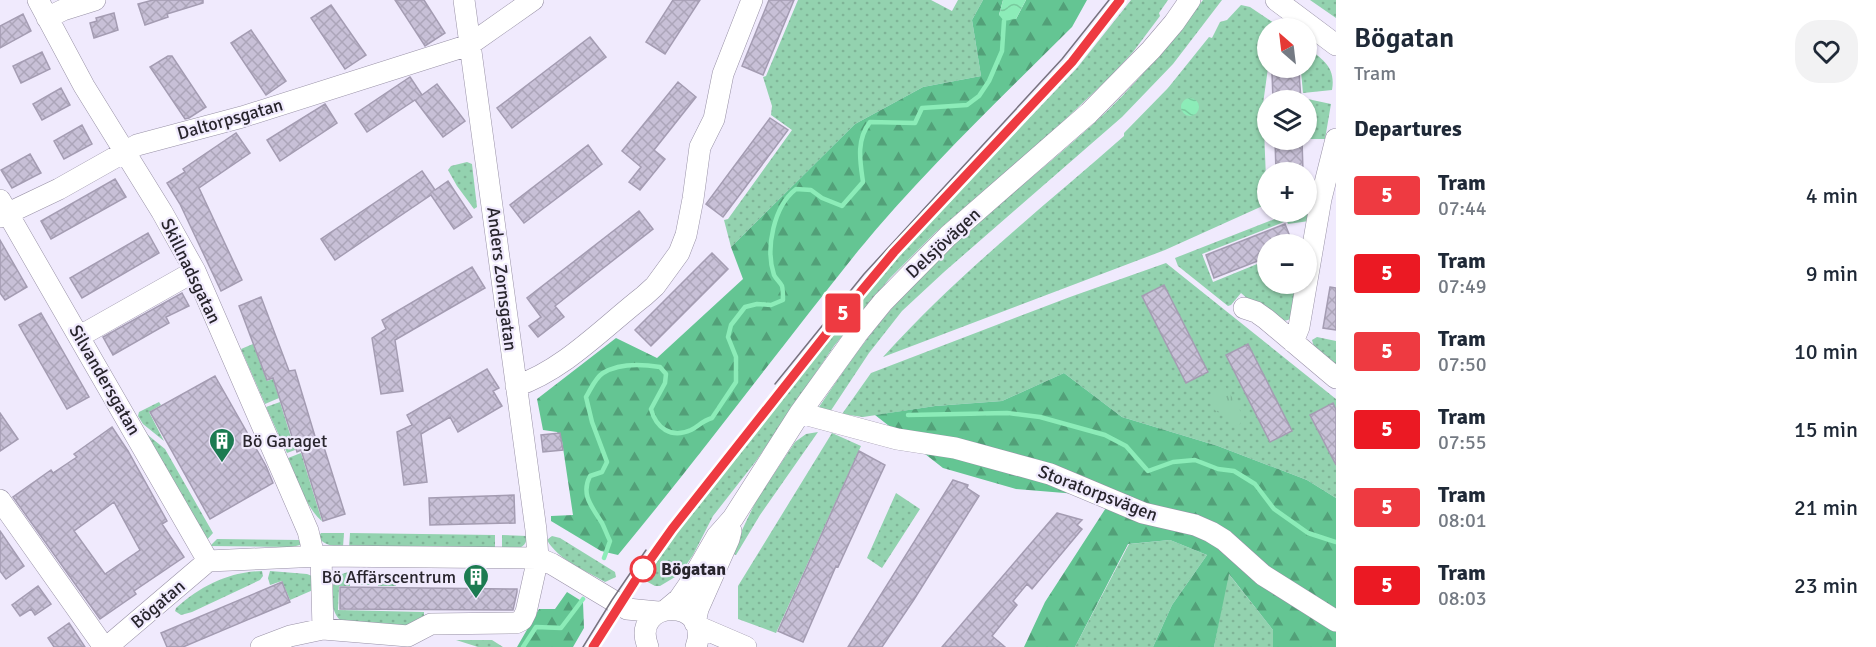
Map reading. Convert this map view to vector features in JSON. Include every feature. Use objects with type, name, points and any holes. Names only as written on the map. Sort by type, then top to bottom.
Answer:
[{"type":"street","points":[[42,9],[63,10],[95,0]]},
{"type":"street","name":"Anders Zornsgatan","points":[[261,647],[290,636],[323,629],[408,636],[430,624],[516,623],[522,620],[526,612],[538,558],[534,518],[464,0]]},
{"type":"street","name":"Daltorpsgatan","points":[[2,210],[59,189],[137,145],[242,117],[469,45],[533,0]]},
{"type":"street","points":[[516,386],[530,381],[571,355],[644,296],[655,286],[679,253],[686,235],[700,147],[714,119],[727,63],[752,0]]},
{"type":"street","name":"Delsjövägen","points":[[646,643],[649,621],[679,599],[717,536],[734,518],[800,413],[857,334],[913,270],[948,236],[1089,113],[1151,50],[1190,0]]},
{"type":"street","points":[[1276,0],[1336,45]]},
{"type":"street","name":"Skillnadsgatan","points":[[42,9],[84,86],[126,152],[195,271],[318,556],[323,629]]},
{"type":"street","points":[[1293,342],[1299,327],[1322,200],[1336,139]]},
{"type":"street","name":"Silvandersgatan","points":[[2,210],[80,336],[208,561]]},
{"type":"street","points":[[80,336],[195,271]]},
{"type":"street","points":[[1244,308],[1256,312],[1336,378]]},
{"type":"street","name":"Storatorpsvägen","points":[[800,413],[897,439],[955,448],[1050,474],[1143,513],[1195,525],[1218,536],[1263,575],[1336,621]]},
{"type":"street","points":[[0,500],[105,647]]},
{"type":"street","name":"Delsjövägen","points":[[696,647],[698,609],[729,539],[734,518]]},
{"type":"street","points":[[208,561],[318,556],[538,558],[627,609],[677,609],[685,612],[696,624],[746,647]]},
{"type":"street","name":"Bögatan","points":[[105,647],[208,561]]},
{"type":"street","points":[[627,609],[646,643]]},
{"type":"green space","points":[[798,0],[931,0],[952,11],[958,0],[983,0],[972,20],[981,76],[923,87],[855,124],[731,247],[724,220],[728,219],[792,130],[771,115],[772,106],[763,77],[766,76]]},
{"type":"green space","points":[[983,0],[1003,0],[999,15],[1016,19],[1026,0],[1087,0],[1072,27],[935,164],[883,221],[618,555],[601,551],[551,521],[551,516],[573,515],[562,441],[557,432],[543,430],[537,399],[616,338],[657,358],[743,279],[731,247],[855,124],[923,87],[981,76],[972,20]]},
{"type":"green space","points":[[1131,0],[1168,0],[1159,13],[1160,16],[1133,52],[1109,78],[1051,133],[936,232],[890,278],[834,346],[756,461],[713,516],[693,555],[680,574],[660,586],[644,580],[676,534],[852,311],[894,261],[1077,68]]},
{"type":"green space","points":[[1203,0],[1222,0],[1173,64],[1122,117],[902,311],[869,353],[826,418],[819,407],[868,337],[901,298],[970,230],[1107,112],[1150,66]]},
{"type":"green space","points":[[1310,0],[1336,0],[1336,18]]},
{"type":"green space","points":[[1241,5],[1250,7],[1266,18],[1257,18],[1257,78],[1267,78],[1265,90],[1257,90],[1257,150],[1265,150],[1265,162],[1257,162],[1257,209],[1165,250],[883,357],[970,270],[1124,136],[1124,133],[1168,88],[1209,37],[1212,38],[1220,22],[1227,20]]},
{"type":"green space","points":[[1317,55],[1330,70],[1332,90],[1303,90],[1302,78],[1317,78]]},
{"type":"green space","points":[[1317,101],[1331,104],[1325,139],[1317,139]]},
{"type":"green space","points":[[467,162],[472,164],[477,207],[474,209],[448,170],[451,166]]},
{"type":"green space","points":[[1267,222],[1284,222],[1202,254],[1213,282],[1257,264],[1257,294],[1296,294],[1290,319],[1284,321],[1271,317],[1241,293],[1228,306],[1178,266],[1175,258]]},
{"type":"green space","points":[[1166,263],[1336,399],[1336,498],[1307,480],[1218,446],[1122,417],[1064,373],[1002,401],[935,406],[863,417],[842,414],[871,373]]},
{"type":"green space","points":[[1317,337],[1336,341],[1336,364],[1314,347],[1312,340]]},
{"type":"green space","points":[[253,344],[267,381],[273,379],[279,398],[265,404],[241,349]]},
{"type":"green space","points":[[1064,373],[1122,417],[1218,446],[1307,480],[1336,498],[1336,647],[1273,647],[1273,630],[1229,574],[1214,647],[1153,647],[1172,605],[1207,555],[1170,540],[1128,544],[1075,647],[1024,647],[1045,602],[1113,497],[1016,489],[943,468],[875,415],[935,406],[1002,401]]},
{"type":"green space","points":[[1225,386],[1244,417],[1238,427],[1212,408],[1213,404],[1209,402],[1211,395]]},
{"type":"green space","points":[[159,402],[161,405],[149,412],[164,441],[143,424],[138,416],[139,412]]},
{"type":"green space","points":[[280,402],[295,450],[287,453],[266,407]]},
{"type":"green space","points":[[143,431],[165,449],[213,533],[204,543]]},
{"type":"green space","points":[[818,432],[760,515],[736,555],[731,553],[756,501],[795,442],[806,434]]},
{"type":"green space","points":[[832,433],[861,446],[776,633],[738,619],[738,586]]},
{"type":"green space","points":[[301,453],[322,521],[308,503],[288,458]]},
{"type":"green space","points":[[896,493],[920,509],[882,568],[867,558]]},
{"type":"green space","points":[[321,533],[344,533],[343,547],[323,542],[318,537]]},
{"type":"green space","points":[[350,533],[495,535],[495,549],[349,548]]},
{"type":"green space","points":[[502,535],[527,536],[522,547],[511,549],[502,548]]},
{"type":"green space","points":[[552,536],[560,538],[615,572],[616,577],[605,582],[573,564],[552,547],[547,540]]},
{"type":"green space","points":[[217,539],[301,540],[300,545],[292,547],[210,546]]},
{"type":"green space","points":[[1170,540],[1207,555],[1172,605],[1153,647],[1075,647],[1129,544]]},
{"type":"green space","points":[[262,571],[263,576],[260,580],[192,612],[181,615],[175,611],[195,593],[226,577]]},
{"type":"green space","points":[[270,571],[312,576],[313,590],[290,600],[282,581],[270,585],[268,578]]},
{"type":"green space","points":[[348,572],[350,586],[339,586],[338,610],[424,612],[424,622],[414,627],[340,620],[334,610],[333,587],[336,576]]},
{"type":"green space","points":[[355,573],[373,573],[373,585],[354,585]]},
{"type":"green space","points":[[378,573],[395,573],[396,586],[378,586]]},
{"type":"green space","points":[[1228,573],[1273,630],[1273,647],[1214,647]]},
{"type":"green space","points":[[567,592],[583,602],[584,628],[573,647],[517,647],[539,609],[555,609]]},
{"type":"green space","points":[[456,640],[492,640],[503,647],[478,647]]},
{"type":"water","points":[[1003,0],[1026,0],[1016,19],[1004,21],[999,15]]},
{"type":"water","points":[[1190,98],[1196,101],[1199,107],[1196,113],[1190,116],[1184,113],[1181,107],[1184,101]]},
{"type":"building","points":[[153,0],[203,0],[203,3],[167,14],[168,17],[145,25],[138,4]]},
{"type":"building","points":[[395,0],[424,0],[445,33],[425,46]]},
{"type":"building","points":[[673,0],[700,0],[665,54],[646,42]]},
{"type":"building","points":[[769,0],[794,0],[763,75],[742,66]]},
{"type":"building","points":[[331,5],[366,55],[345,69],[311,18]]},
{"type":"building","points":[[114,13],[118,30],[94,38],[90,23],[97,21],[96,18]]},
{"type":"building","points":[[23,14],[31,31],[0,48],[0,26]]},
{"type":"building","points":[[251,30],[286,81],[266,95],[231,43]]},
{"type":"building","points":[[590,37],[606,57],[512,128],[497,108]]},
{"type":"building","points":[[42,52],[50,69],[21,83],[13,66]]},
{"type":"building","points":[[172,56],[206,107],[189,118],[185,119],[150,67]]},
{"type":"building","points":[[410,77],[422,95],[437,84],[465,121],[443,137],[415,100],[367,132],[355,114]]},
{"type":"building","points":[[1272,78],[1299,78],[1300,90],[1273,90]]},
{"type":"building","points":[[678,82],[696,97],[654,150],[665,159],[640,190],[629,182],[641,167],[622,151]]},
{"type":"building","points":[[61,88],[70,105],[42,120],[33,104]]},
{"type":"building","points":[[325,104],[337,123],[280,161],[267,140]]},
{"type":"building","points":[[770,118],[788,130],[723,217],[706,204]]},
{"type":"building","points":[[82,125],[92,144],[64,159],[54,141]]},
{"type":"building","points":[[236,133],[250,153],[199,188],[242,280],[221,291],[180,204],[167,183],[185,172],[183,169]]},
{"type":"building","points":[[588,145],[602,164],[524,223],[510,205]]},
{"type":"building","points":[[1275,150],[1302,150],[1303,162],[1276,162]]},
{"type":"building","points":[[30,154],[41,173],[12,188],[1,170]]},
{"type":"building","points":[[422,171],[435,190],[448,181],[472,217],[454,229],[431,195],[335,260],[321,239]]},
{"type":"building","points":[[115,179],[126,197],[51,239],[41,221]]},
{"type":"building","points":[[639,211],[653,229],[555,306],[564,317],[538,337],[529,326],[541,317],[527,298]]},
{"type":"building","points":[[1285,224],[1289,234],[1260,234]]},
{"type":"building","points":[[148,233],[159,253],[82,298],[70,278]]},
{"type":"building","points":[[1257,235],[1257,261],[1214,278],[1206,255]]},
{"type":"building","points":[[0,240],[27,287],[5,300],[0,293]]},
{"type":"building","points":[[712,253],[728,269],[651,346],[635,330]]},
{"type":"building","points":[[472,267],[485,288],[395,340],[403,391],[381,394],[372,338],[386,329],[382,320]]},
{"type":"building","points":[[1164,285],[1208,372],[1186,383],[1142,296]]},
{"type":"building","points":[[1330,287],[1336,288],[1336,330],[1323,328]]},
{"type":"building","points":[[182,293],[189,306],[166,317],[169,323],[113,355],[103,337]]},
{"type":"building","points":[[261,297],[289,371],[295,370],[317,443],[322,441],[345,514],[323,521],[301,450],[297,452],[273,378],[267,380],[239,306]]},
{"type":"building","points":[[41,313],[89,397],[67,409],[19,325]]},
{"type":"building","points":[[1248,344],[1292,431],[1270,442],[1226,355]]},
{"type":"building","points":[[487,369],[499,388],[493,391],[502,406],[458,432],[450,417],[421,434],[427,482],[404,485],[397,432],[412,425],[407,415]]},
{"type":"building","name":"Bö Garaget","points":[[215,376],[266,466],[273,483],[210,519],[150,412]]},
{"type":"building","points":[[1333,403],[1336,410],[1336,465],[1310,415]]},
{"type":"building","points":[[0,413],[18,439],[0,451]]},
{"type":"building","points":[[112,427],[167,521],[162,524],[184,557],[134,591],[136,594],[100,619],[13,497],[51,470],[53,473],[77,457],[74,454]],"holes":[[[114,502],[140,550],[105,574],[74,531]]]},
{"type":"building","points":[[560,433],[563,450],[543,452],[541,435]]},
{"type":"building","points":[[859,451],[885,465],[838,567],[836,566],[803,642],[778,631]]},
{"type":"building","points":[[953,480],[968,485],[967,488],[979,496],[913,601],[882,647],[848,647]]},
{"type":"building","points":[[514,495],[515,523],[430,525],[429,498]]},
{"type":"building","points":[[1057,513],[1082,520],[1077,525],[1082,529],[1032,589],[1027,584],[1013,601],[1017,605],[992,636],[1005,647],[942,647]]},
{"type":"building","points":[[0,531],[24,566],[6,579],[0,571]]},
{"type":"building","points":[[282,582],[290,602],[183,647],[167,647],[161,633]]},
{"type":"building","points":[[38,586],[51,604],[35,615],[31,609],[20,616],[12,605]]},
{"type":"building","points":[[340,587],[517,589],[517,592],[513,610],[340,609]]},
{"type":"building","points":[[69,623],[85,647],[54,647],[48,638]]},
{"type":"waterway","points":[[604,558],[610,541],[589,501],[586,489],[590,476],[602,472],[607,462],[592,422],[586,397],[595,381],[600,375],[616,367],[638,365],[660,367],[666,374],[665,383],[651,409],[653,416],[665,430],[684,432],[712,418],[736,382],[736,357],[728,337],[731,325],[745,307],[757,304],[771,305],[783,300],[782,286],[774,275],[771,264],[771,240],[777,217],[788,196],[796,189],[811,190],[822,198],[842,206],[863,182],[860,159],[861,143],[870,122],[915,123],[922,108],[967,105],[979,96],[989,81],[1002,51],[1004,21]]},
{"type":"waterway","points":[[908,415],[1007,413],[1040,417],[1105,435],[1126,446],[1148,471],[1173,462],[1195,460],[1218,469],[1234,471],[1255,484],[1274,509],[1308,533],[1336,542]]},
{"type":"waterway","points":[[523,647],[536,627],[561,628],[583,599]]},
{"type":"tram line","points":[[775,384],[864,274],[1062,59],[1109,0]]},
{"type":"tram line","points":[[593,647],[672,529],[862,289],[1072,62],[1120,0]]},
{"type":"tram line","name":"5","points":[[593,647],[635,581],[672,529],[862,289],[1049,88],[1092,39],[1120,0]]},
{"type":"tram line","points":[[583,647],[646,550]]},
{"type":"place","name":"Bö Garaget","points":[[222,464]]},
{"type":"place","name":"Bögatan","points":[[643,569]]},
{"type":"place","name":"Bö Affärscentrum","points":[[476,600]]}]
